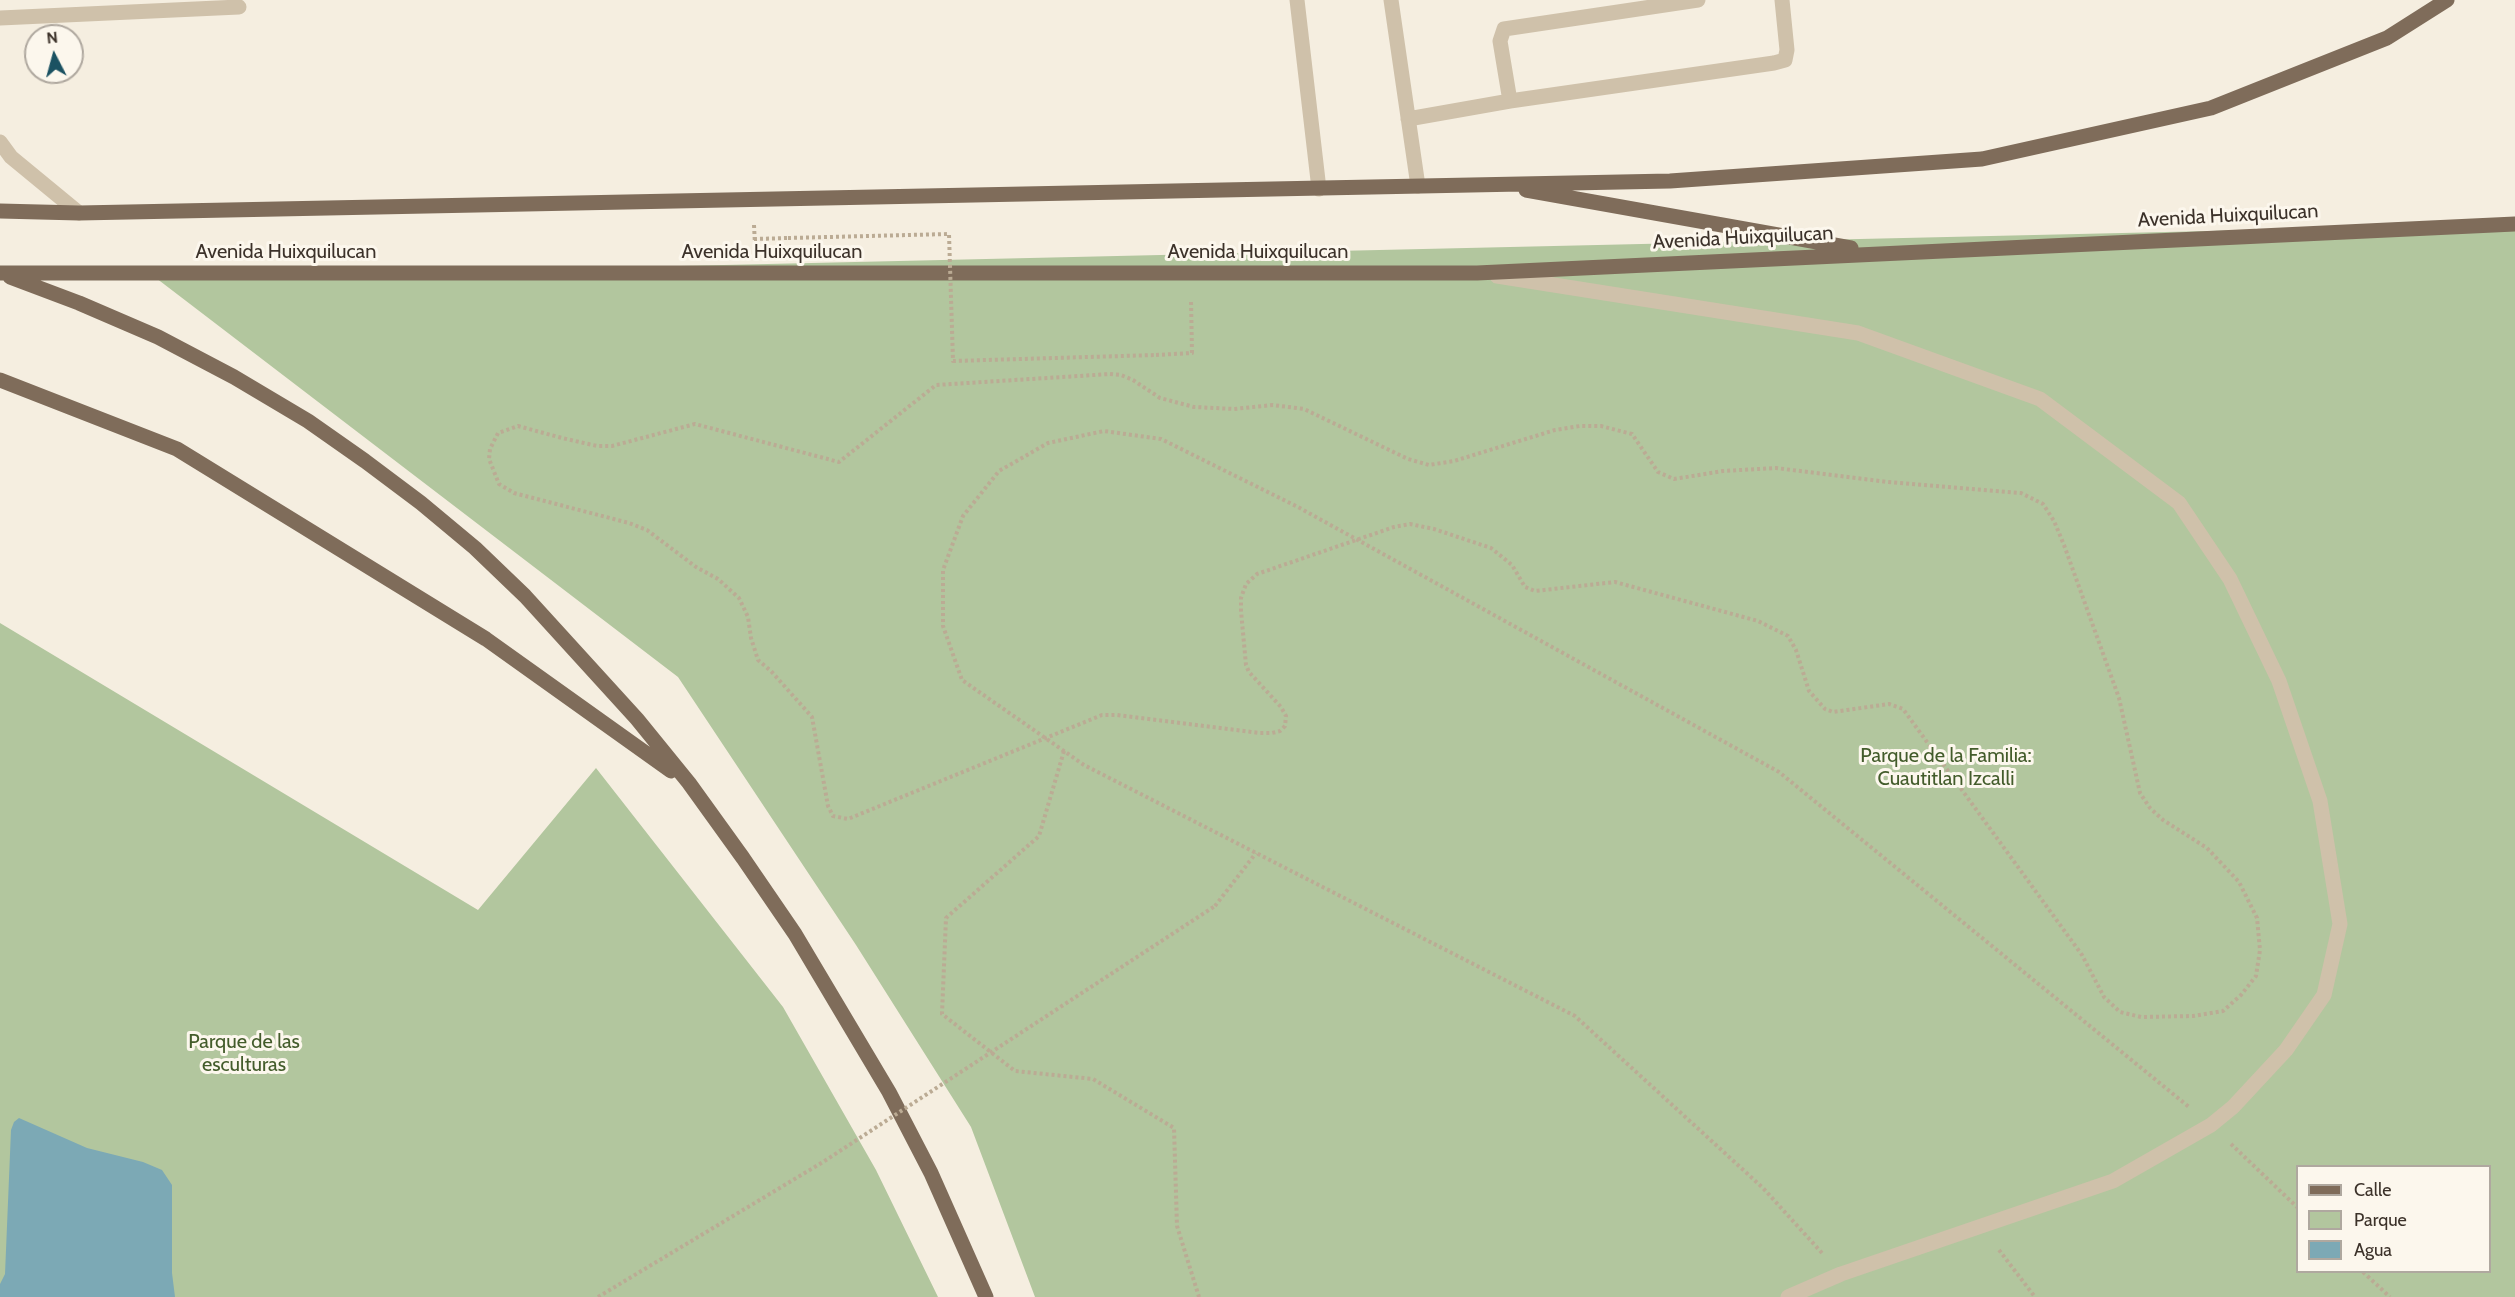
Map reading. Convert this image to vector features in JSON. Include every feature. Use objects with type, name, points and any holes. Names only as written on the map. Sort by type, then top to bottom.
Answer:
[{"type":"main road","points":[[0,211],[79,213],[1670,181],[1982,159],[2211,108],[2387,38],[2447,0]]},
{"type":"main road","points":[[1492,184],[1878,252]]},
{"type":"main road","name":"Avenida Huixquilucan","points":[[0,273],[1477,273],[1878,252],[2515,224]]},
{"type":"main road","points":[[0,273],[79,303],[158,338],[243,382],[308,421],[421,503],[475,548],[525,596],[629,710],[689,783],[795,934],[861,1043],[931,1173],[986,1297]]},
{"type":"main road","points":[[0,380],[177,449],[486,639],[689,783]]},
{"type":"street","points":[[1297,0],[1319,189]]},
{"type":"street","points":[[1391,0],[1418,186]]},
{"type":"street","points":[[1510,101],[1500,42],[1504,29],[1698,0]]},
{"type":"street","points":[[1408,119],[1510,101],[1785,60],[1787,50],[1782,0]]},
{"type":"street","points":[[0,18],[239,8]]},
{"type":"street","points":[[0,142],[11,158],[79,213]]},
{"type":"street","points":[[1477,273],[1858,333],[2040,399],[2179,503],[2230,579],[2279,681],[2320,801],[2340,924],[2324,995],[2286,1050],[2234,1107],[2211,1125],[2113,1181],[1841,1275],[1788,1297]]},
{"type":"path","points":[[754,200],[756,273]]},
{"type":"path","points":[[754,239],[949,234],[953,361],[1192,353],[1190,273]]},
{"type":"path","points":[[1110,374],[1121,375],[1133,380],[1160,398],[1194,407],[1234,409],[1273,405],[1304,409],[1408,459],[1429,465],[1454,461],[1555,430],[1580,426],[1601,426],[1632,434],[1658,472],[1674,479],[1732,470],[1776,468],[1888,482],[2021,493],[2043,504],[2054,521],[2064,545],[2119,698],[2140,793],[2150,808],[2163,820],[2207,848],[2239,882],[2258,918],[2260,950],[2256,976],[2241,995],[2223,1011],[2193,1016],[2141,1017],[2120,1012],[2104,997],[2082,955],[1903,709],[1888,705],[1833,712],[1825,709],[1809,691],[1796,650],[1788,636],[1774,628],[1758,621],[1615,582],[1535,591],[1525,587],[1512,565],[1491,548],[1434,529],[1410,524],[1357,540],[1257,574],[1246,584],[1241,604],[1246,665],[1249,672],[1281,707],[1286,716],[1286,726],[1280,730],[1260,733],[1102,715],[848,819],[833,816],[828,806],[812,717],[771,671],[758,660],[751,638],[748,617],[739,598],[718,579],[696,567],[647,530],[629,523],[514,493],[499,484],[489,459],[490,449],[498,433],[518,426],[597,446],[612,446],[695,424],[839,462],[936,385],[1110,374]]},
{"type":"path","points":[[1841,1275],[1763,1188],[1575,1016],[1084,765],[962,680],[943,626],[943,570],[963,516],[999,471],[1048,442],[1104,431],[1161,439],[1296,506],[1779,772],[2211,1125],[2296,1206]]},
{"type":"path","points":[[1064,751],[1039,836],[946,918],[942,1014],[1016,1071],[1093,1079],[1174,1128],[1177,1226],[1199,1297]]},
{"type":"path","points":[[598,1297],[823,1162],[1215,906],[1256,853]]},
{"type":"path","points":[[1982,1226],[2035,1297]]},
{"type":"path","points":[[2364,1273],[2390,1297]]},
{"type":"green space","name":"Parque de la Familia: Cuautitlan Izcalli","points":[[2515,224],[2515,1297],[1035,1297],[971,1127],[856,945],[678,677],[156,278]]},
{"type":"green space","name":"Parque de las esculturas","points":[[0,623],[478,910],[596,768],[783,1007],[876,1170],[938,1297],[0,1297]]},
{"type":"water","points":[[19,1118],[87,1148],[143,1162],[162,1170],[172,1185],[172,1273],[175,1297],[0,1297],[0,1284],[5,1274],[11,1130],[14,1122]]}]
